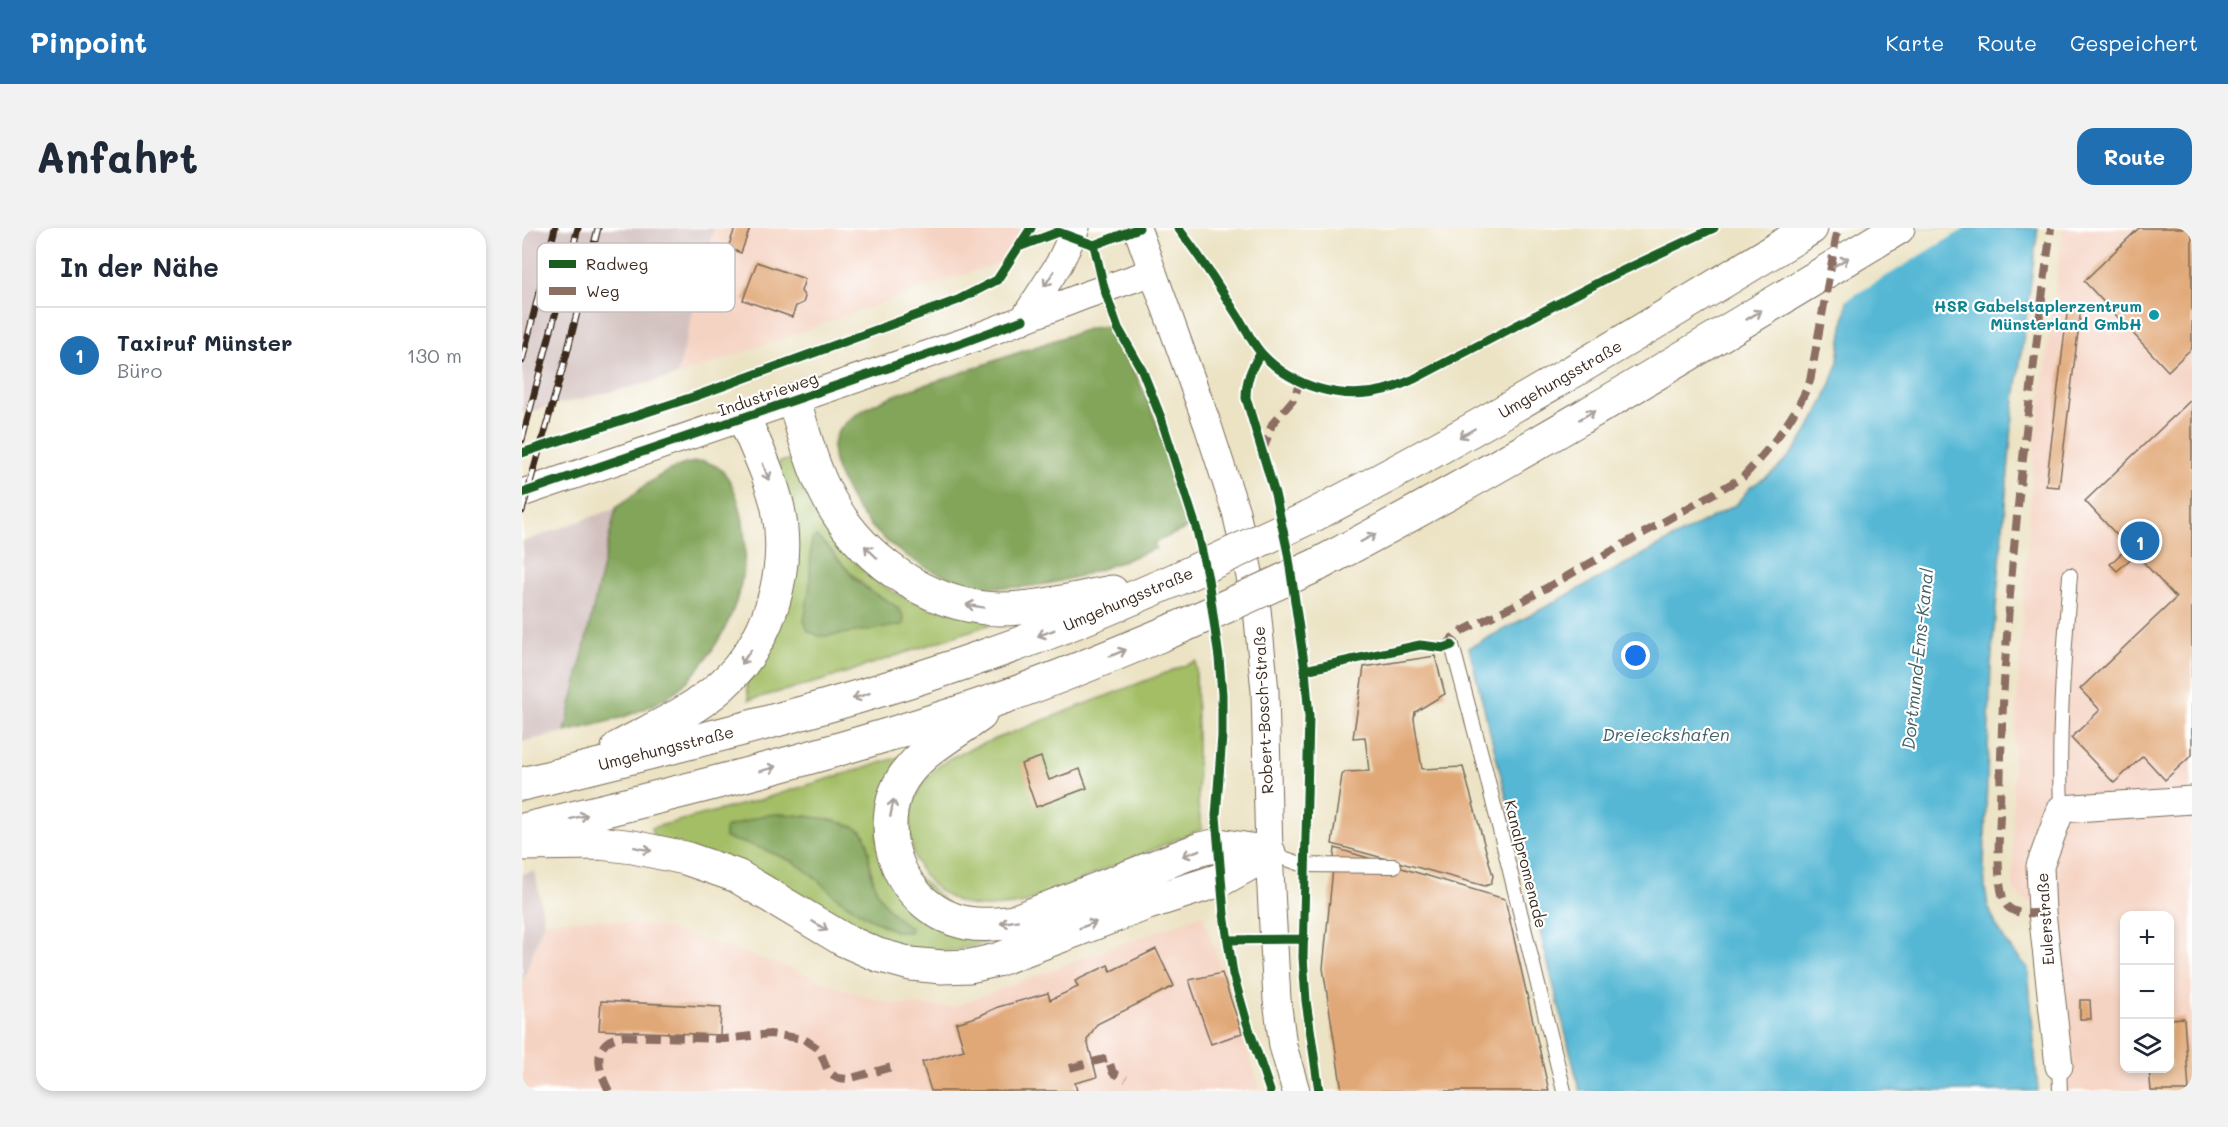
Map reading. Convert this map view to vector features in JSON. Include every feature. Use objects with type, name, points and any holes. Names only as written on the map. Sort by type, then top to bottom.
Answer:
[{"type":"highway","name":"Umgehungsstraße","points":[[522,784],[769,722],[931,674],[1036,637],[1177,579],[1380,482],[1520,403],[1811,228]]},
{"type":"highway","points":[[522,831],[762,771],[866,742],[1005,697],[1185,625],[1317,565],[1486,474],[1898,228]]},
{"type":"highway","points":[[794,400],[818,477],[836,510],[850,530],[872,553],[902,577],[918,586],[949,600],[983,608],[1000,609],[1036,606],[1177,579]]},
{"type":"highway","points":[[578,770],[699,703],[720,687],[749,654],[768,619],[780,569],[780,524],[775,497],[744,418]]},
{"type":"highway","points":[[1005,697],[923,755],[908,771],[898,788],[890,820],[894,856],[905,882],[913,893],[934,909],[967,923],[1013,922],[1200,849],[1219,845],[1269,853]]},
{"type":"highway","points":[[522,844],[600,843],[685,858],[737,876],[861,948],[911,964],[942,967],[970,966],[997,960],[1148,903],[1220,880],[1269,853]]},
{"type":"street","points":[[1023,320],[1059,264],[1076,228]]},
{"type":"street","points":[[1137,228],[1153,272]]},
{"type":"street","name":"Industrieweg","points":[[522,493],[964,342],[1153,272]]},
{"type":"street","name":"Robert-Bosch-Straße","points":[[1153,272],[1208,426],[1236,512],[1249,564],[1258,620],[1265,691],[1269,853],[1277,1000],[1283,1046],[1296,1091]]},
{"type":"street","points":[[2061,809],[2192,800]]},
{"type":"street","name":"Eulerstraße","points":[[2060,1078],[2042,912],[2040,866],[2061,809]]},
{"type":"lane","points":[[2061,809],[2059,762],[2070,575]]},
{"type":"lane","name":"Kanalpromenade","points":[[1452,645],[1485,769],[1564,1091]]},
{"type":"lane","points":[[1269,853],[1304,865],[1394,866]]},
{"type":"shaded area","points":[[522,228],[714,228],[710,243],[537,243],[537,312],[693,312],[677,376],[522,413]]},
{"type":"shaded area","points":[[714,228],[1023,228],[1000,263],[677,376],[693,312],[735,312],[735,243],[710,243]]},
{"type":"shaded area","points":[[2063,228],[2192,228],[2192,1091],[2052,1091],[2049,1063],[2073,1062],[2051,905],[2027,902],[2013,890],[2013,763],[2033,460]]},
{"type":"shaded area","points":[[616,508],[565,732],[522,742],[522,542]]},
{"type":"shaded area","points":[[535,871],[544,921],[522,984],[522,874]]},
{"type":"shaded area","points":[[1203,914],[1261,1091],[522,1091],[522,987],[544,921],[599,919],[663,928],[779,964],[845,990],[888,1003],[952,1007]]},
{"type":"green space","points":[[1108,326],[1131,366],[1152,410],[1168,457],[1187,528],[1154,543],[1156,548],[1092,572],[1061,581],[999,588],[968,583],[937,573],[896,549],[863,517],[838,474],[833,451],[836,436],[851,419],[894,395],[1091,328]]},
{"type":"green space","points":[[794,459],[802,481],[825,524],[856,563],[874,579],[916,602],[997,622],[824,680],[749,700],[746,682],[760,664],[779,462]],"holes":[[[811,545],[829,548],[856,578],[904,621],[903,624],[827,636],[810,584]]]},
{"type":"green space","points":[[703,461],[717,467],[727,477],[736,495],[743,524],[745,555],[741,586],[727,624],[696,671],[670,695],[626,716],[565,732],[616,508],[667,471],[678,466]]},
{"type":"green space","points":[[816,537],[826,545],[861,585],[897,607],[904,618],[903,625],[827,636],[819,636],[808,631],[804,621],[810,584],[811,545],[813,538]]},
{"type":"green space","points":[[1196,661],[1198,805],[1202,829],[1025,903],[991,907],[965,904],[938,890],[924,875],[915,857],[910,838],[910,818],[915,798],[925,780],[940,765],[953,756],[977,746]]},
{"type":"green space","points":[[899,757],[877,839],[986,939],[986,943],[941,951],[896,947],[653,836],[651,828],[759,800]],"holes":[[[764,815],[806,816],[841,823],[868,843],[871,870],[877,892],[890,910],[911,928],[907,932],[895,931],[884,926],[846,904],[794,862],[758,847],[726,838],[725,828]]]},
{"type":"green space","points":[[781,814],[833,820],[862,831],[868,844],[872,877],[878,894],[889,910],[911,928],[910,932],[895,931],[866,916],[836,897],[794,862],[758,847],[725,838],[725,828],[764,815]]},
{"type":"water","points":[[1858,228],[2038,228],[2013,415],[1991,665],[1984,866],[1988,906],[1996,925],[2007,944],[2028,968],[2038,1091],[1580,1091],[1469,648],[1737,504],[1750,488],[1789,457],[1814,421],[1837,367]]},
{"type":"pier","points":[[1855,228],[1966,228],[1845,301]]},
{"type":"building","points":[[735,228],[750,228],[741,253],[735,251],[735,243],[730,243]]},
{"type":"building","name":"HSR Gabelstaplerzentrum Münsterland GmbH","points":[[2139,228],[2192,228],[2192,348],[2168,371],[2084,281]]},
{"type":"building","points":[[757,262],[805,279],[801,291],[805,297],[803,303],[796,306],[792,317],[743,300]]},
{"type":"building","points":[[2068,306],[2081,308],[2059,487],[2046,486]]},
{"type":"building","points":[[2192,399],[2192,755],[2165,780],[2143,756],[2114,783],[2071,738],[2100,710],[2080,689],[2176,598],[2136,554],[2117,571],[2110,564],[2128,547],[2085,501]]},
{"type":"building","points":[[1435,656],[1445,694],[1415,712],[1414,719],[1422,769],[1463,767],[1493,876],[1491,884],[1485,886],[1332,844],[1342,775],[1345,772],[1369,771],[1365,737],[1353,738],[1364,667]]},
{"type":"building","points":[[1041,757],[1049,780],[1080,769],[1087,788],[1036,807],[1021,764]]},
{"type":"building","points":[[1335,848],[1505,899],[1549,1091],[1342,1091],[1323,968]]},
{"type":"building","points":[[1156,949],[1174,986],[1097,1024],[1087,1040],[1097,1077],[1075,1083],[1077,1091],[931,1091],[922,1062],[964,1050],[956,1023],[998,1007],[1048,993],[1050,1000],[1078,987],[1075,981],[1108,965],[1111,971]]},
{"type":"building","points":[[1222,973],[1242,1033],[1211,1044],[1189,980]]},
{"type":"building","points":[[2080,1000],[2090,1000],[2091,1019],[2080,1019]]},
{"type":"building","points":[[601,1001],[721,1007],[720,1035],[599,1030]]},
{"type":"building","points":[[2184,1018],[2189,1091],[2151,1091],[2149,1073],[2174,1073],[2174,1019]]},
{"type":"railway","points":[[551,243],[555,228]]},
{"type":"railway","points":[[574,243],[578,228]]},
{"type":"railway","points":[[594,243],[598,228]]},
{"type":"railway","points":[[522,361],[537,301]]},
{"type":"railway","points":[[522,440],[556,312]]},
{"type":"railway","points":[[522,511],[577,312]]},
{"type":"marked path","points":[[1447,647],[1452,645],[1452,638],[1460,632],[1523,601],[1743,477],[1781,432],[1797,408],[1810,381],[1838,228]]},
{"type":"marked path","points":[[2042,912],[2019,912],[2007,906],[2003,898],[1999,876],[1999,849],[2001,742],[2016,521],[2051,228]]},
{"type":"marked path","points":[[1263,451],[1272,424],[1293,400],[1300,382]]},
{"type":"marked path","points":[[609,1091],[602,1074],[599,1057],[605,1044],[622,1036],[724,1039],[770,1034],[804,1039],[819,1049],[828,1071],[837,1078],[848,1079],[892,1067]]},
{"type":"marked path","points":[[1070,1068],[1108,1058],[1113,1073],[1126,1079]]},
{"type":"cycle path","points":[[522,453],[696,396],[958,300],[997,280],[1031,228]]},
{"type":"cycle path","points":[[1021,246],[1058,232],[1094,245],[1139,228]]},
{"type":"cycle path","points":[[1178,228],[1208,269],[1262,354],[1288,375],[1303,383],[1351,394],[1388,389],[1414,379],[1607,278],[1714,228]]},
{"type":"cycle path","points":[[1094,245],[1104,288],[1118,328],[1142,370],[1161,418],[1197,530],[1208,579],[1222,694],[1222,736],[1216,816],[1224,914],[1233,974],[1270,1091]]},
{"type":"cycle path","points":[[522,493],[1023,320]]},
{"type":"cycle path","points":[[1261,353],[1250,374],[1246,398],[1275,494],[1288,553],[1305,670],[1309,717],[1303,957],[1306,1001],[1319,1091]]},
{"type":"cycle path","points":[[1305,670],[1420,645],[1444,648],[1452,645]]},
{"type":"cycle path","points":[[1228,940],[1304,939]]},
{"type":"place","name":"HSR Gabelstaplerzentrum Münsterland GmbH","points":[[2154,315]]},
{"type":"place","name":"Taxiruf Münster","points":[[2140,541]]},
{"type":"water label","name":"Dortmund-Ems-Kanal","points":[[1918,659]]},
{"type":"water label","name":"Dreieckshafen","points":[[1666,735]]}]
